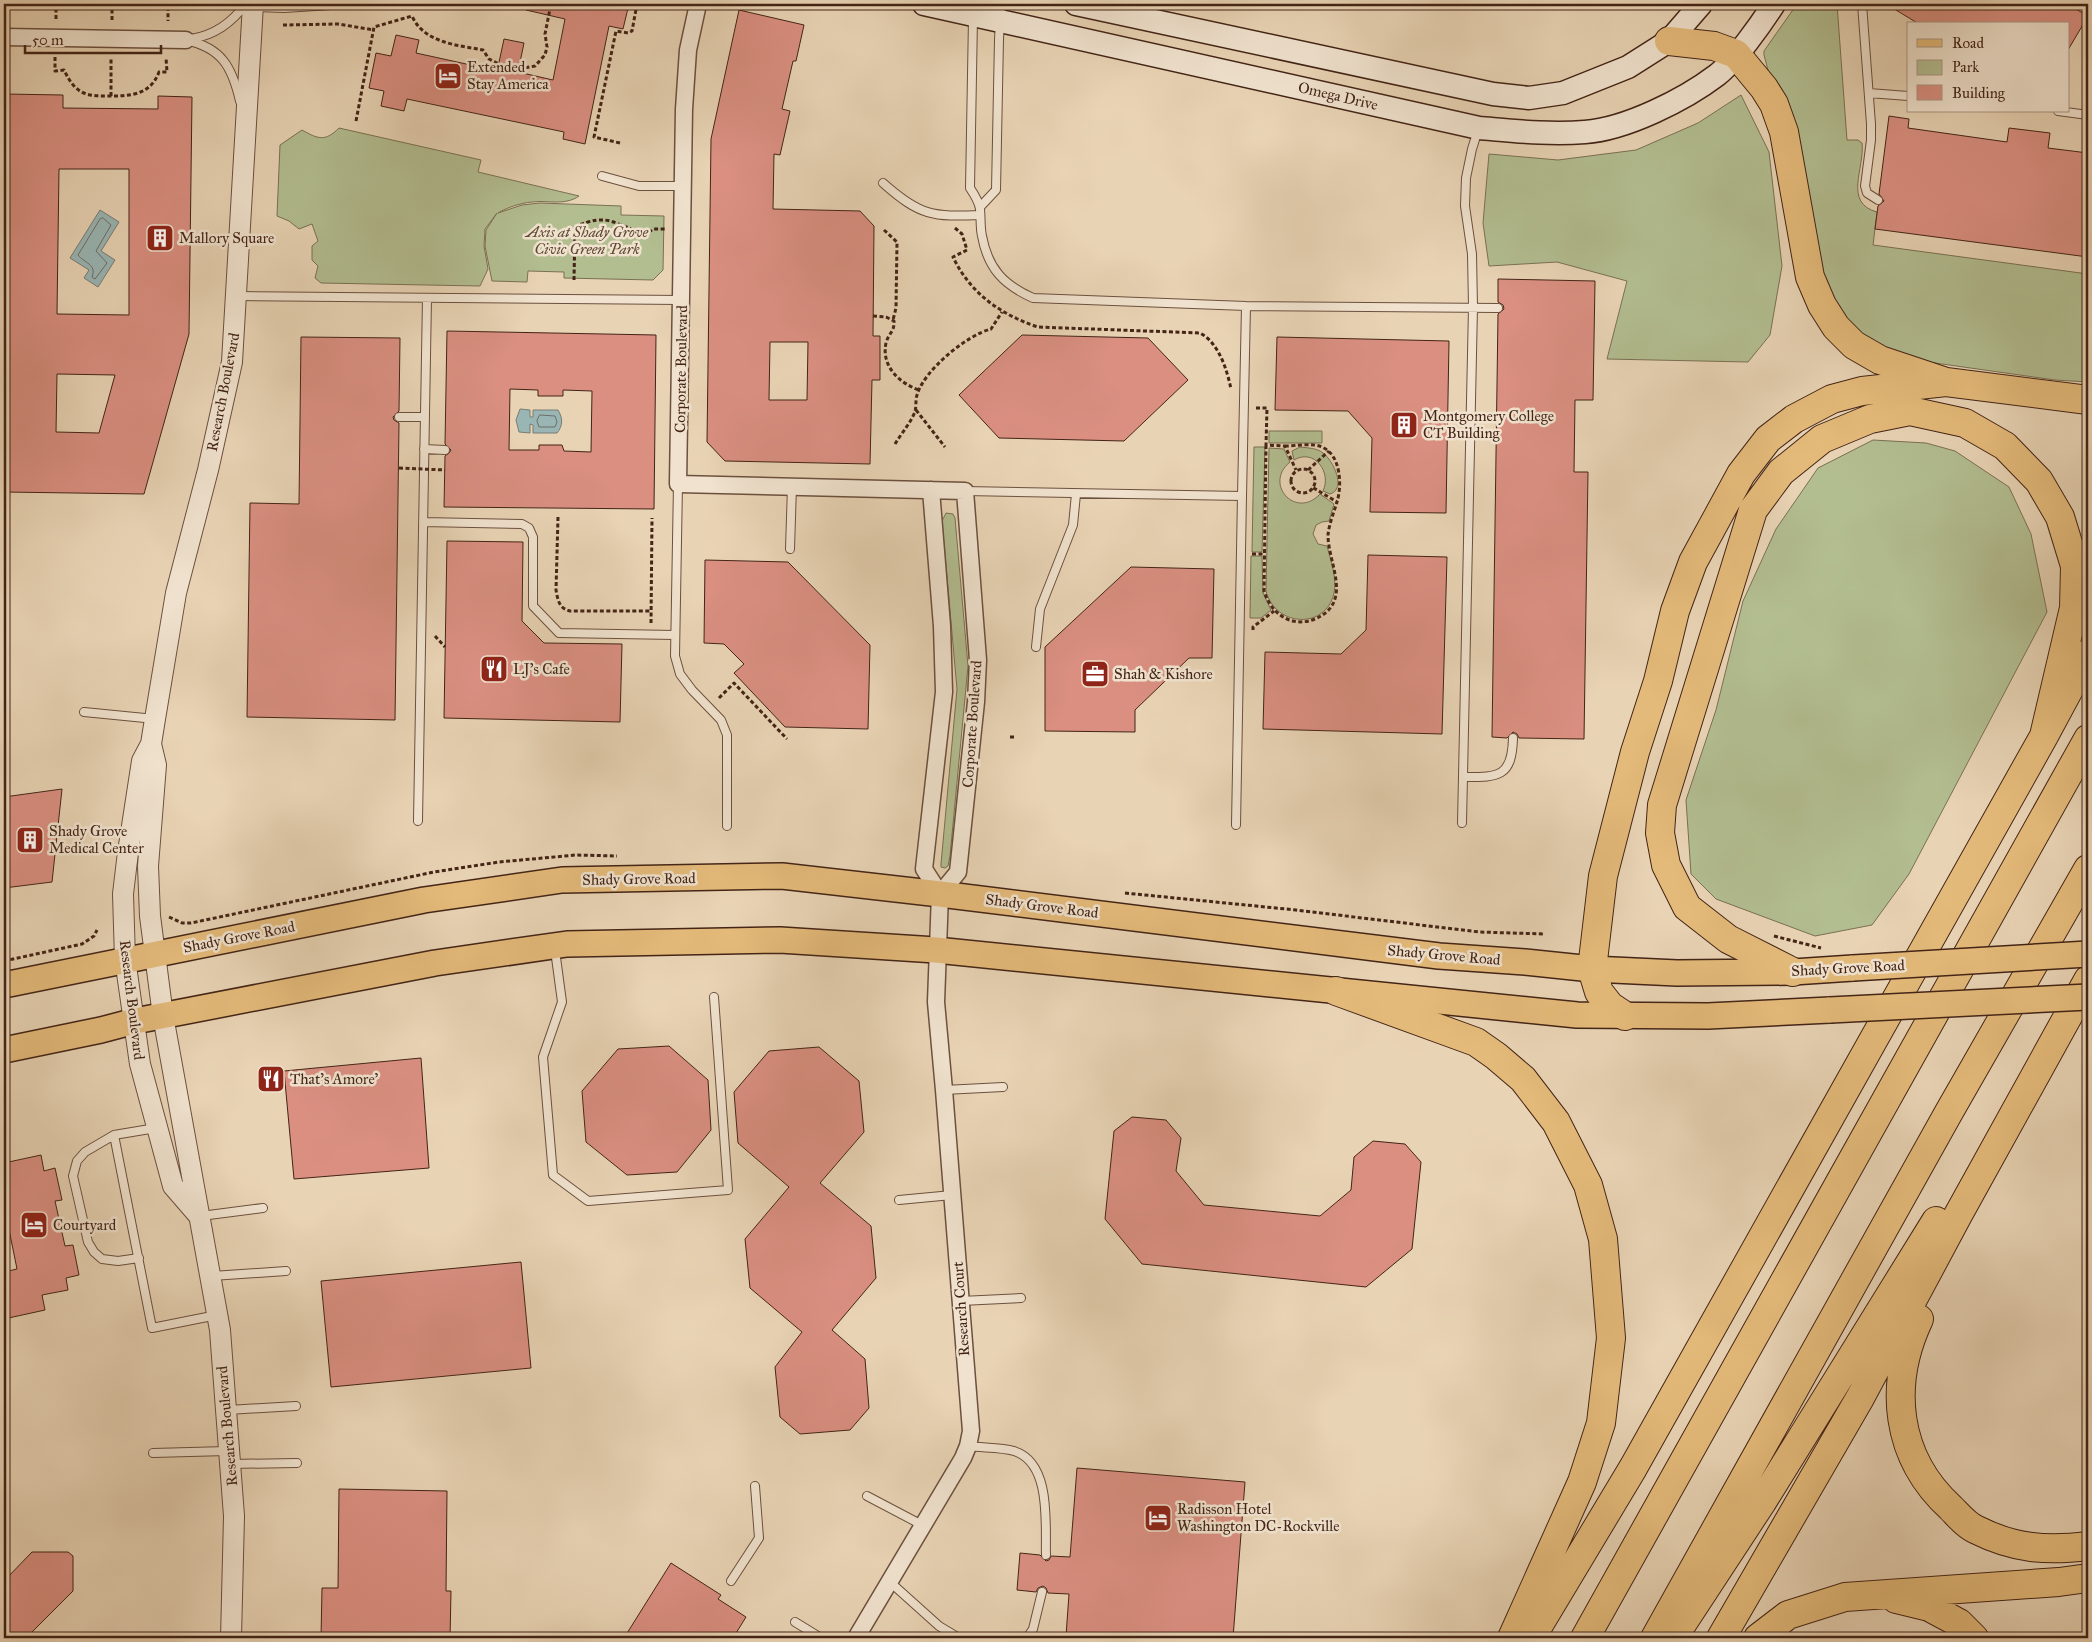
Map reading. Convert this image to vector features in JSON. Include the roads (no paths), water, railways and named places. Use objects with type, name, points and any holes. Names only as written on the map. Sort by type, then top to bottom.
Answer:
[{"type":"highway","points":[[1669,41],[1714,46],[1736,54],[1764,88],[1774,104],[1784,132],[1810,277],[1822,305],[1836,327],[1854,345],[1880,360],[1946,382],[2088,400]]},
{"type":"highway","points":[[1625,1016],[1610,1006],[1599,992],[1592,969],[1604,876],[1635,752],[1658,681],[1675,611],[1693,562],[1741,474],[1768,439],[1794,419],[1832,399],[1862,391],[1946,382]]},
{"type":"highway","points":[[1793,972],[1728,939],[1687,907],[1666,865],[1660,833],[1662,805],[1753,510],[1781,472],[1822,439],[1870,419],[1910,411],[1964,423],[2005,446],[2039,481],[2060,517],[2075,566],[2074,608],[2044,736]]},
{"type":"highway","points":[[1531,1638],[1633,1468],[2044,736],[2088,654]]},
{"type":"highway","points":[[1585,1638],[2088,738]]},
{"type":"highway","points":[[1655,1638],[1944,1121],[2088,869]]},
{"type":"highway","points":[[1721,1638],[1860,1398],[1958,1215],[2088,980]]},
{"type":"highway","points":[[1336,991],[1476,1042],[1523,1079],[1556,1122],[1584,1177],[1603,1239],[1611,1338],[1601,1423],[1582,1482],[1512,1638]]},
{"type":"highway","points":[[1672,1638],[1762,1502],[1966,1172],[1994,1153]]},
{"type":"highway","points":[[1958,1215],[1950,1251],[1909,1340],[1901,1374],[1900,1401],[1904,1429],[1915,1463],[1939,1497],[1974,1530],[2014,1545],[2036,1549],[2088,1546]]},
{"type":"highway","points":[[1758,1638],[1788,1615],[1845,1597],[2059,1582],[2088,1578]]},
{"type":"highway","points":[[1873,1594],[1929,1607],[1959,1623],[1974,1638]]},
{"type":"main road","name":"Omega Drive","points":[[924,4],[1001,12],[1479,128],[1540,134],[1587,132],[1630,122],[1675,101],[1717,74],[1736,54],[1774,4]]},
{"type":"main road","points":[[1076,4],[1493,94],[1529,98],[1563,93],[1628,67],[1669,41],[1701,4]]},
{"type":"main road","name":"Shady Grove Road","points":[[4,985],[424,900],[562,880],[782,876],[1439,956],[1592,969],[1677,974],[1793,972],[2088,954]]},
{"type":"main road","points":[[4,1050],[135,1021],[434,963],[555,946],[780,940],[936,950],[1577,1015],[1708,1016],[2088,997]]},
{"type":"street","name":"Corporate Boulevard","points":[[678,484],[684,109],[688,50],[698,4]]},
{"type":"street","name":"Research Boulevard","points":[[199,1216],[173,1186],[140,1064],[135,1021],[124,960],[123,894],[142,761],[151,744],[176,593],[232,362],[237,296],[250,5]]},
{"type":"street","points":[[4,37],[186,40]]},
{"type":"street","points":[[678,484],[965,491]]},
{"type":"street","name":"Corporate Boulevard","points":[[931,490],[942,626],[944,692],[924,869],[940,894],[958,872],[976,702],[978,660],[965,491]]},
{"type":"street","name":"Research Boulevard","points":[[151,744],[156,765],[148,866],[150,916],[164,1016],[217,1315],[234,1516],[231,1638]]},
{"type":"street","points":[[936,950],[940,894]]},
{"type":"street","name":"Research Court","points":[[856,1638],[924,1526],[968,1446],[970,1431],[936,1002],[936,950]]},
{"type":"lane","points":[[186,40],[214,33],[226,26],[250,5],[284,8],[347,4]]},
{"type":"lane","points":[[1862,4],[1870,93],[1871,140],[1865,186],[1867,193],[1878,200]]},
{"type":"lane","points":[[973,9],[970,188],[980,211],[982,236],[987,258],[997,273],[1013,289],[1033,298],[1246,306],[1498,308]]},
{"type":"lane","points":[[883,183],[896,194],[926,213],[950,216],[980,211],[996,190],[1001,12]]},
{"type":"lane","points":[[186,40],[210,48],[219,54],[228,65],[236,82],[242,107],[244,142]]},
{"type":"lane","points":[[1870,93],[1907,96]]},
{"type":"lane","points":[[2066,112],[2088,115]]},
{"type":"lane","points":[[1462,822],[1473,307],[1472,254],[1465,206],[1466,178],[1479,128]]},
{"type":"lane","points":[[602,176],[639,186],[684,186]]},
{"type":"lane","points":[[237,296],[682,300]]},
{"type":"lane","points":[[418,821],[427,298]]},
{"type":"lane","points":[[1236,825],[1246,306]]},
{"type":"lane","points":[[399,416],[424,417]]},
{"type":"lane","points":[[424,449],[445,450]]},
{"type":"lane","points":[[678,484],[675,656],[680,674],[692,690],[721,720],[727,735],[727,826]]},
{"type":"lane","points":[[790,549],[792,486]]},
{"type":"lane","points":[[965,491],[1242,496]]},
{"type":"lane","points":[[1036,647],[1040,609],[1073,525],[1076,494]]},
{"type":"lane","points":[[423,522],[526,526],[532,532],[533,537],[533,606],[557,632],[675,635]]},
{"type":"lane","points":[[84,712],[155,719]]},
{"type":"lane","points":[[1463,776],[1495,775],[1503,771],[1510,763],[1513,754],[1513,738]]},
{"type":"lane","points":[[555,946],[562,1002],[543,1057],[554,1175],[588,1201],[728,1190],[714,997]]},
{"type":"lane","points":[[944,1090],[1004,1087]]},
{"type":"lane","points":[[139,1258],[118,1261],[102,1259],[94,1252],[88,1242],[73,1176],[77,1161],[85,1152],[114,1136],[158,1128]]},
{"type":"lane","points":[[114,1136],[152,1328],[217,1315]]},
{"type":"lane","points":[[899,1200],[952,1195]]},
{"type":"lane","points":[[199,1216],[263,1208]]},
{"type":"lane","points":[[210,1276],[286,1271]]},
{"type":"lane","points":[[961,1301],[1021,1298]]},
{"type":"lane","points":[[226,1410],[296,1406]]},
{"type":"lane","points":[[968,1446],[1015,1451],[1031,1462],[1040,1477],[1044,1499],[1046,1555]]},
{"type":"lane","points":[[153,1453],[297,1463]]},
{"type":"lane","points":[[731,1581],[759,1538],[755,1486]]},
{"type":"lane","points":[[867,1496],[924,1526]]},
{"type":"lane","points":[[890,1582],[939,1626],[959,1638]]},
{"type":"lane","points":[[1027,1638],[1033,1629],[1042,1592]]},
{"type":"lane","points":[[795,1622],[821,1638]]},
{"type":"water","points":[[100,210],[119,222],[101,251],[115,260],[98,287],[84,278],[89,270],[70,258]]},
{"type":"water","points":[[520,409],[530,410],[530,417],[533,417],[533,410],[558,410],[561,416],[560,428],[557,433],[533,433],[533,425],[530,424],[530,433],[519,432],[516,420]]},
{"type":"place","name":"Extended Stay America","points":[[448,76]]},
{"type":"place","name":"Mallory Square","points":[[160,238]]},
{"type":"place","name":"Montgomery College CT Building","points":[[1404,425]]},
{"type":"place","name":"LJ's Cafe","points":[[494,669]]},
{"type":"place","name":"Shah & Kishore","points":[[1095,674]]},
{"type":"place","name":"Shady Grove Medical Center","points":[[30,840]]},
{"type":"place","name":"That's Amore'","points":[[271,1079]]},
{"type":"place","name":"Courtyard","points":[[34,1225]]},
{"type":"place","name":"Radisson Hotel Washington DC-Rockville","points":[[1158,1518]]},
{"type":"park label","name":"Axis at Shady Grove Civic Green Park","points":[[587,240]]}]
